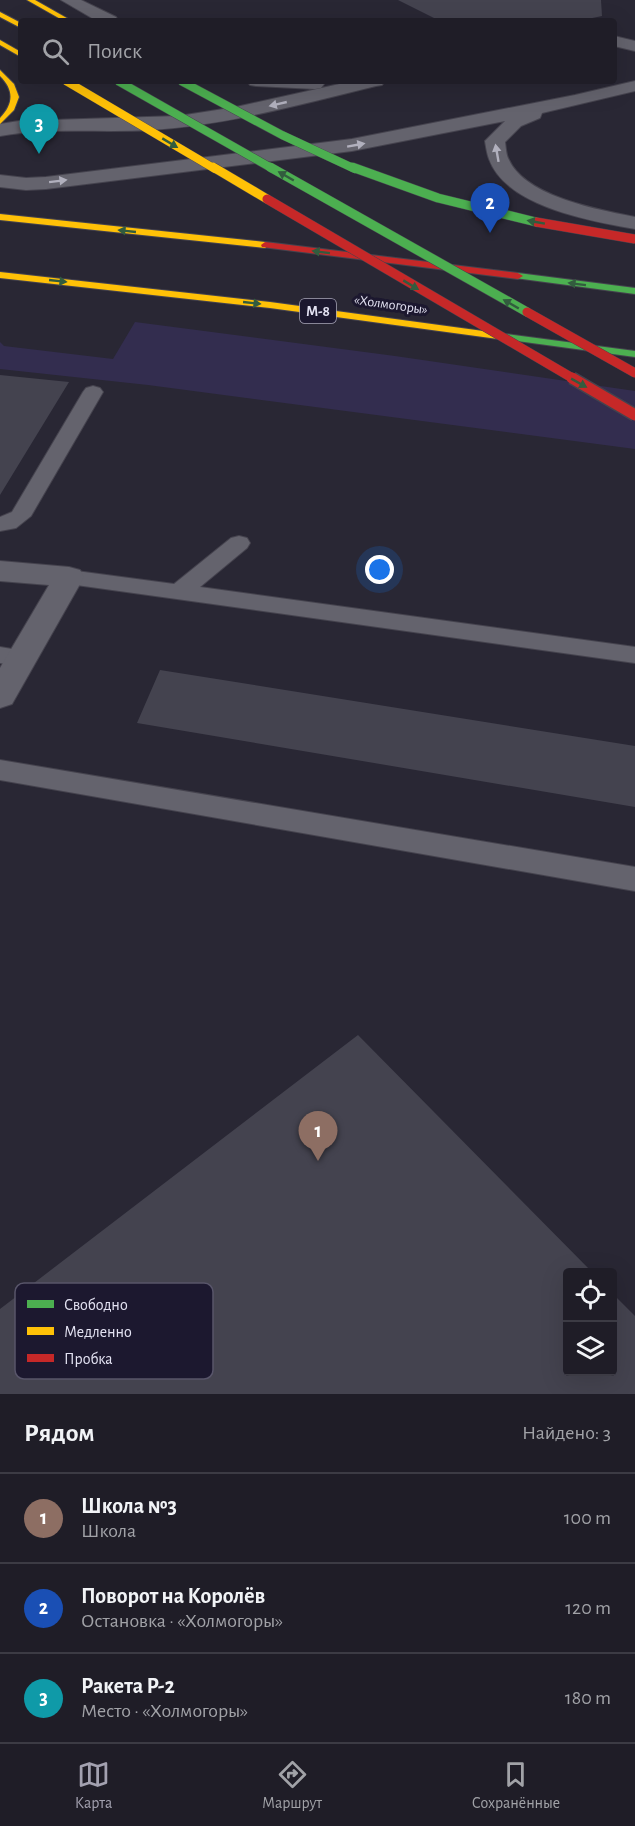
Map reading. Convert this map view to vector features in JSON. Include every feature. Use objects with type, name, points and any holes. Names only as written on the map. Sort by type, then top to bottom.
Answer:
[{"type":"main road","points":[[31,1],[63,18]]},
{"type":"main road","points":[[0,14],[18,24]]},
{"type":"main road","points":[[0,42],[18,53]]},
{"type":"main road","points":[[0,72],[12,84],[16,92],[16,102],[12,111],[0,122]]},
{"type":"main road","points":[[71,84],[635,415]]},
{"type":"main road","points":[[123,84],[635,373]]},
{"type":"main road","points":[[187,84],[297,142],[368,174],[441,198],[527,221],[635,239]]},
{"type":"main road","points":[[0,217],[300,249],[635,291]]},
{"type":"main road","name":"«Холмогоры»","points":[[0,274],[270,305],[635,354]]},
{"type":"street","points":[[69,0],[104,18]]},
{"type":"street","points":[[617,32],[635,46]]},
{"type":"street","points":[[0,130],[29,126],[121,126],[183,121],[252,110],[363,84]]},
{"type":"street","points":[[0,181],[26,184],[46,183],[305,153],[575,101],[635,86]]},
{"type":"street","points":[[575,101],[514,122],[495,141],[495,154],[500,167],[525,189],[547,199],[609,218],[635,223]]},
{"type":"street","points":[[0,572],[69,577]]},
{"type":"street","points":[[0,696],[11,657],[69,577]]},
{"type":"lane","points":[[0,524],[8,523],[20,516],[93,392]]},
{"type":"lane","points":[[179,592],[239,543]]},
{"type":"lane","points":[[69,577],[635,655]]},
{"type":"lane","points":[[0,770],[635,879]]},
{"type":"shaded area","points":[[135,322],[395,356],[635,391],[635,449],[148,385],[0,369],[0,342],[4,346],[113,359]]},
{"type":"building","points":[[398,0],[601,0],[602,16],[592,18],[434,18]]},
{"type":"building","points":[[0,375],[69,382],[0,495]]},
{"type":"building","points":[[160,670],[635,746],[635,807],[137,723]]},
{"type":"building","points":[[358,1035],[588,1268],[563,1268],[563,1376],[617,1376],[617,1298],[635,1316],[635,1394],[0,1394],[0,1309],[15,1298],[15,1379],[213,1379],[213,1283],[34,1283]]},
{"type":"traffic: fast","points":[[123,84],[527,312]]},
{"type":"traffic: fast","points":[[187,84],[282,135],[367,173],[438,198],[536,222]]},
{"type":"traffic: fast","points":[[518,276],[635,291]]},
{"type":"traffic: fast","points":[[498,336],[635,354]]},
{"type":"traffic: slow","points":[[30,0],[63,18]]},
{"type":"traffic: slow","points":[[0,14],[18,24]]},
{"type":"traffic: slow","points":[[0,42],[18,53]]},
{"type":"traffic: slow","points":[[0,72],[15,91],[14,103],[0,122]]},
{"type":"traffic: slow","points":[[71,84],[267,199]]},
{"type":"traffic: slow","points":[[0,217],[265,245]]},
{"type":"traffic: slow","points":[[0,275],[270,305],[498,336]]},
{"type":"traffic: jam","points":[[267,199],[635,415]]},
{"type":"traffic: jam","points":[[536,222],[635,239]]},
{"type":"traffic: jam","points":[[265,245],[518,276]]},
{"type":"traffic: jam","points":[[527,312],[635,373]]},
{"type":"place","name":"Ракета Р-2","points":[[39,154]]},
{"type":"place","name":"Поворот на Королёв","points":[[490,233]]},
{"type":"place","name":"Школа №3","points":[[318,1161]]}]
